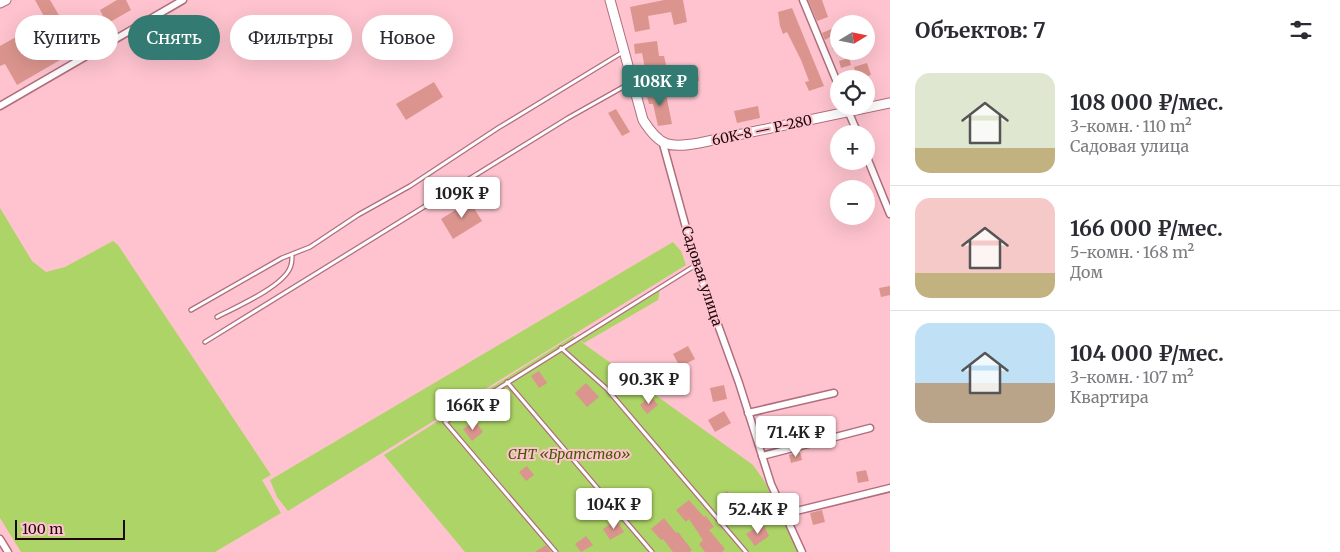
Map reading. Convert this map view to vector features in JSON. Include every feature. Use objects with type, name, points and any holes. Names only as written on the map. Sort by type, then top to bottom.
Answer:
[{"type":"street","points":[[0,3],[6,0]]},
{"type":"street","points":[[0,106],[183,0]]},
{"type":"street","name":"Садовая улица","points":[[610,0],[643,120],[653,136],[663,144],[696,264],[771,484],[802,552]]},
{"type":"street","points":[[803,0],[832,70]]},
{"type":"street","name":"60К-8 — Р-280","points":[[875,105],[890,103]]},
{"type":"street","name":"60К-8 — Р-280","points":[[663,144],[679,146],[699,143],[830,112]]},
{"type":"street","points":[[872,170],[890,214]]},
{"type":"street","points":[[748,413],[834,393]]},
{"type":"street","points":[[762,456],[870,428]]},
{"type":"street","points":[[784,514],[890,488]]},
{"type":"street","points":[[1,542],[8,552]]},
{"type":"lane","points":[[191,310],[282,258],[292,256],[310,247],[358,215],[410,186],[498,128],[623,52]]},
{"type":"lane","points":[[205,342],[568,118],[632,82]]},
{"type":"lane","points":[[217,317],[256,296],[282,278],[290,268],[292,256]]},
{"type":"lane","points":[[556,552],[445,422],[696,264]]},
{"type":"lane","points":[[562,348],[613,396],[746,552]]},
{"type":"lane","points":[[507,382],[652,552]]},
{"type":"green space","points":[[0,208],[32,261],[46,272],[65,267],[113,241],[118,245],[271,475],[262,480],[281,513],[215,552],[21,552],[0,518]]},
{"type":"green space","points":[[673,242],[681,251],[686,265],[288,511],[277,497],[270,480]]},
{"type":"green space","points":[[660,289],[658,300],[584,343],[578,339]]},
{"type":"green space","name":"СНТ «Братство»","points":[[573,336],[753,465],[765,482],[799,552],[465,552],[384,455]]},
{"type":"building","points":[[35,0],[50,0],[59,15],[43,15]]},
{"type":"building","points":[[117,0],[126,0],[131,10],[118,17],[118,15],[102,15],[100,10]]},
{"type":"building","points":[[664,0],[683,0],[687,22],[674,25],[671,12],[648,16],[650,29],[635,32],[630,7]]},
{"type":"building","points":[[808,0],[822,0],[828,17],[817,21]]},
{"type":"building","points":[[792,8],[824,86],[809,91],[805,82],[809,81],[801,60],[787,32],[783,34],[780,26],[778,12]]},
{"type":"building","points":[[830,30],[830,37],[825,40],[822,33]]},
{"type":"building","points":[[15,38],[15,60],[60,60],[17,85],[5,64],[0,66],[0,46]]},
{"type":"building","points":[[657,41],[659,56],[664,56],[667,69],[646,73],[642,53],[635,54],[634,44]]},
{"type":"building","points":[[850,60],[851,65],[841,68],[839,61]]},
{"type":"building","points":[[867,63],[869,70],[855,70],[854,67]]},
{"type":"building","points":[[697,68],[699,81],[667,87],[665,74]]},
{"type":"building","points":[[434,82],[443,97],[406,120],[396,104]]},
{"type":"building","points":[[665,89],[672,124],[658,126],[653,104],[649,104],[646,93]]},
{"type":"building","points":[[758,106],[760,118],[737,123],[734,111]]},
{"type":"building","points":[[616,109],[630,132],[622,136],[608,113]]},
{"type":"building","points":[[467,197],[482,221],[453,239],[441,219],[462,206],[459,202]]},
{"type":"building","points":[[890,286],[890,295],[881,297],[879,288]]},
{"type":"building","points":[[688,346],[695,359],[680,367],[673,354]]},
{"type":"building","points":[[539,371],[547,383],[539,388],[531,376]]},
{"type":"building","points":[[586,383],[599,397],[587,407],[575,393]]},
{"type":"building","points":[[724,385],[727,399],[713,402],[710,388]]},
{"type":"building","points":[[651,396],[658,405],[647,414],[640,405]]},
{"type":"building","points":[[724,411],[731,423],[715,432],[708,420]]},
{"type":"building","points":[[475,421],[483,432],[472,441],[463,429]]},
{"type":"building","points":[[784,427],[788,444],[775,447],[770,431]]},
{"type":"building","points":[[800,452],[802,460],[791,463],[789,455]]},
{"type":"building","points":[[527,466],[534,475],[526,481],[519,472]]},
{"type":"building","points":[[866,470],[869,481],[858,483],[856,472]]},
{"type":"building","points":[[727,491],[733,498],[727,503],[721,496]]},
{"type":"building","points":[[689,500],[704,517],[706,516],[714,527],[709,530],[725,549],[722,552],[705,552],[699,544],[703,540],[689,519],[686,522],[676,510]]},
{"type":"building","points":[[822,510],[825,522],[813,525],[810,513]]},
{"type":"building","points":[[664,518],[692,550],[689,552],[673,552],[663,539],[661,540],[651,529]]},
{"type":"building","points":[[617,520],[624,532],[610,540],[603,529]]},
{"type":"building","points":[[763,523],[769,536],[755,546],[746,534]]},
{"type":"building","points":[[586,536],[593,545],[581,552],[575,544]]},
{"type":"building","points":[[546,545],[551,552],[535,552]]}]
